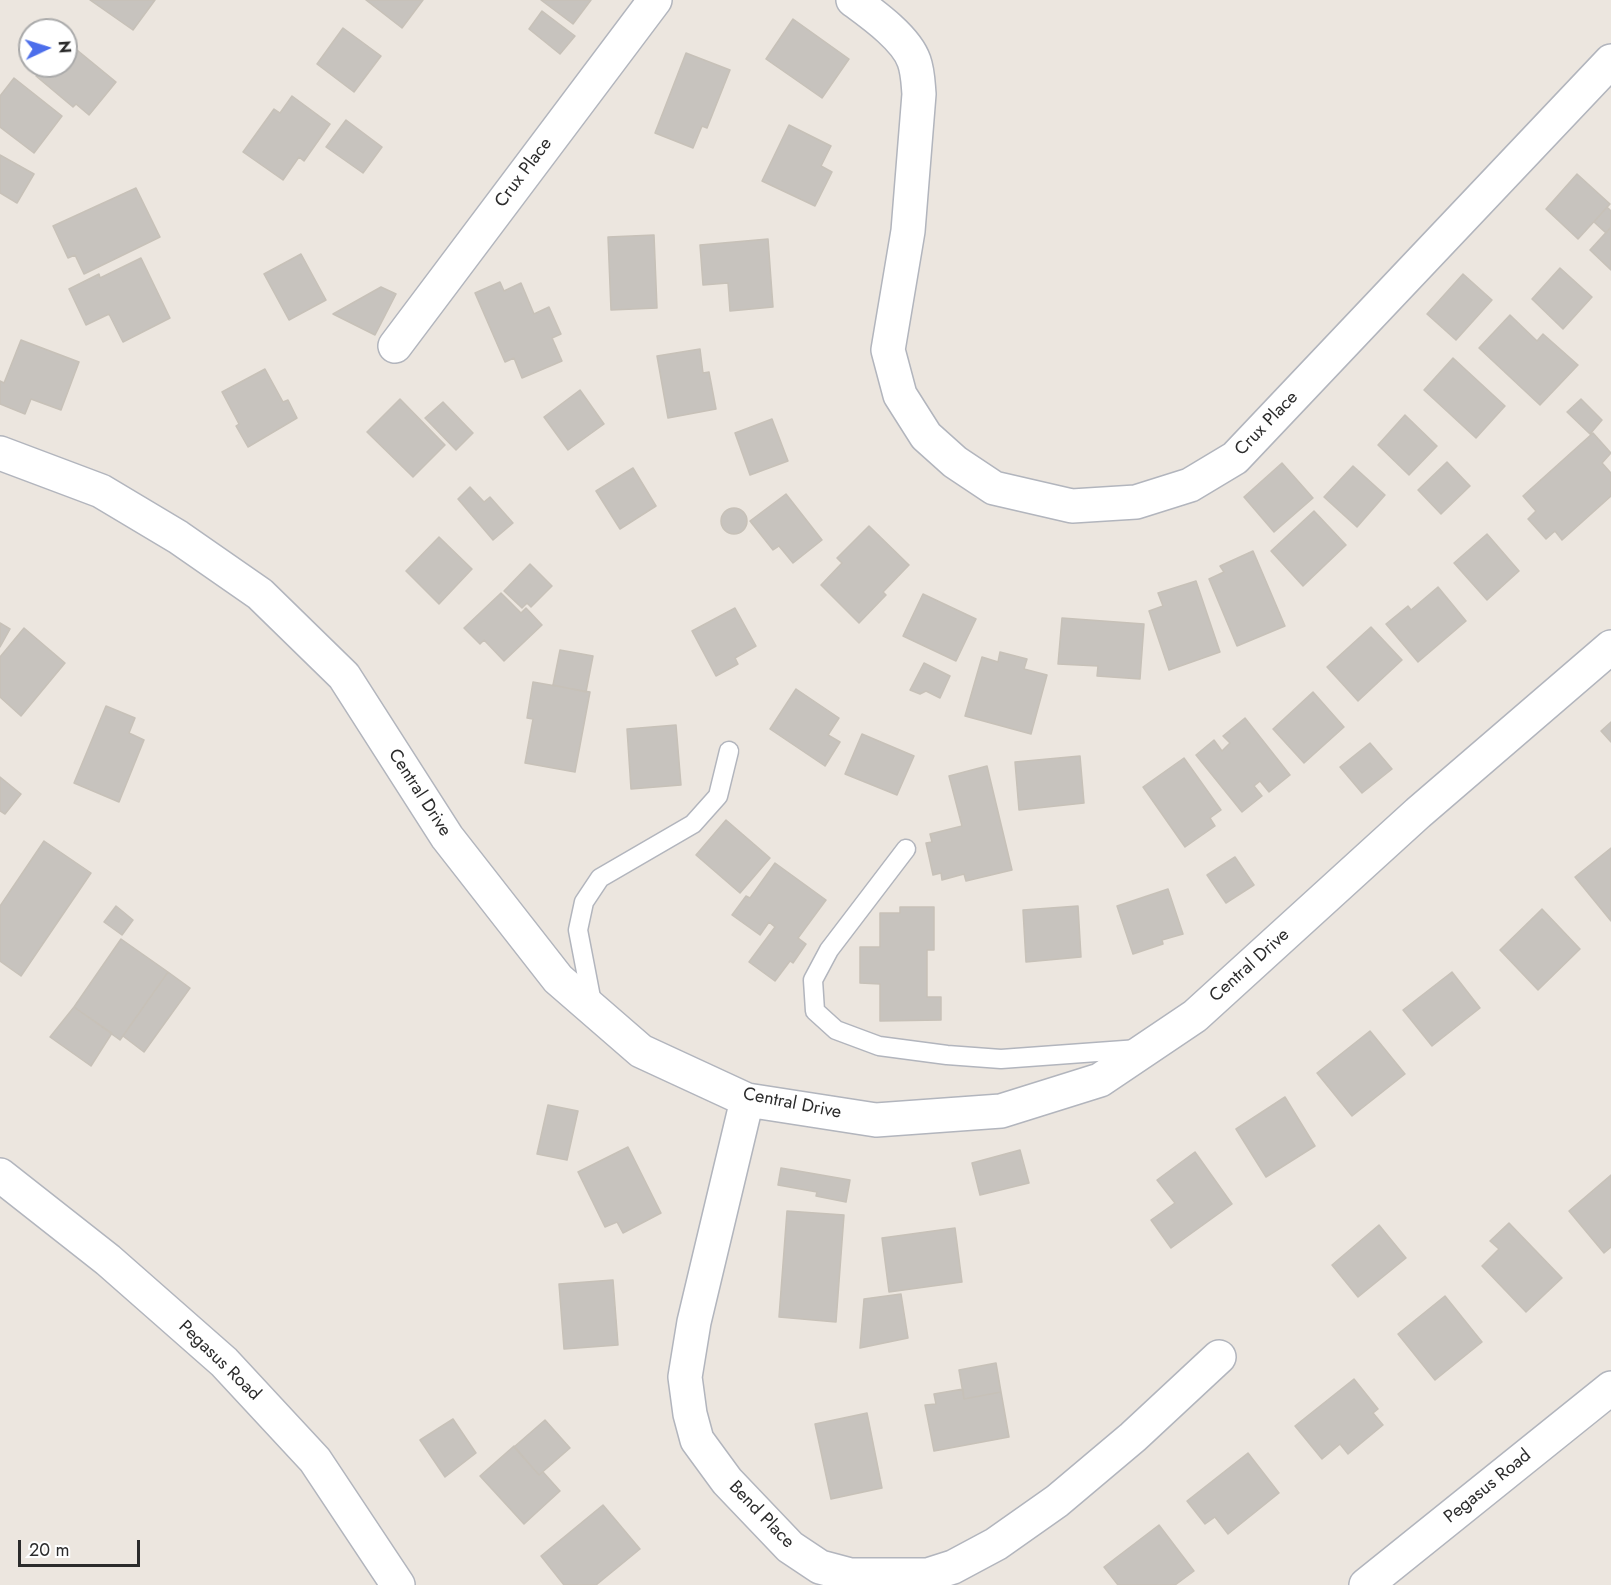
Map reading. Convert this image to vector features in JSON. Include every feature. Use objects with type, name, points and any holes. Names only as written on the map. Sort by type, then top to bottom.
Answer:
[{"type":"street","name":"Crux Place","points":[[395,346],[655,0]]},
{"type":"street","name":"Crux Place","points":[[853,0],[873,15],[901,42],[913,58],[918,74],[919,94],[908,231],[888,350],[900,395],[926,436],[955,462],[994,488],[1072,506],[1136,502],[1190,485],[1235,458],[1611,61]]},
{"type":"street","name":"Central Drive","points":[[0,453],[101,490],[178,537],[260,594],[344,676],[447,837],[558,979],[641,1052],[747,1100],[876,1120],[1001,1111],[1100,1080],[1195,1016],[1418,813],[1611,647]]},
{"type":"street","name":"Bend Place","points":[[747,1100],[694,1322],[685,1377],[690,1414],[697,1440],[727,1481],[789,1547],[820,1567],[850,1575],[928,1575],[953,1567],[996,1544],[1057,1502],[1133,1437],[1219,1357]]},
{"type":"street","name":"Pegasus Road","points":[[0,1175],[108,1260],[224,1362],[315,1461],[398,1585]]},
{"type":"street","name":"Pegasus Road","points":[[1365,1585],[1611,1388]]},
{"type":"lane","points":[[594,1010],[578,930],[584,902],[600,878],[693,824],[718,796],[729,751]]},
{"type":"lane","points":[[906,849],[829,950],[813,980],[815,1011],[836,1029],[879,1046],[1001,1059],[1147,1048]]},
{"type":"building","points":[[90,0],[155,0],[133,30]]},
{"type":"building","points":[[366,0],[423,0],[402,28]]},
{"type":"building","points":[[541,0],[591,0],[573,24]]},
{"type":"building","points":[[542,11],[575,36],[560,54],[529,29]]},
{"type":"building","points":[[793,19],[849,59],[822,98],[766,59]]},
{"type":"building","points":[[343,28],[381,56],[354,92],[317,64]]},
{"type":"building","points":[[78,51],[116,82],[89,115],[76,104],[73,107],[38,78],[78,78]]},
{"type":"building","points":[[686,53],[730,70],[707,128],[702,126],[693,148],[655,133]]},
{"type":"building","points":[[14,78],[62,116],[34,153],[0,127],[0,96]]},
{"type":"building","points":[[292,96],[330,124],[304,161],[299,157],[283,180],[243,152],[274,109],[280,113]]},
{"type":"building","points":[[346,120],[382,147],[363,173],[326,147]]},
{"type":"building","points":[[789,125],[831,146],[821,166],[832,172],[815,206],[762,181]]},
{"type":"building","points":[[0,155],[34,174],[17,203],[0,193]]},
{"type":"building","points":[[1577,174],[1610,204],[1578,239],[1546,209]]},
{"type":"building","points":[[136,188],[160,237],[84,274],[75,255],[68,258],[53,226]]},
{"type":"building","points":[[1607,207],[1611,211],[1611,227],[1606,233],[1594,222]]},
{"type":"building","points":[[1611,227],[1611,270],[1590,250]]},
{"type":"building","points":[[654,235],[657,308],[611,310],[608,237]]},
{"type":"building","points":[[768,239],[773,307],[730,311],[728,283],[703,285],[700,245]]},
{"type":"building","points":[[301,254],[326,300],[289,320],[264,274]]},
{"type":"building","points":[[141,258],[170,318],[123,342],[109,314],[86,325],[69,289],[99,274],[100,278]]},
{"type":"building","points":[[1560,268],[1592,297],[1563,329],[1532,299]]},
{"type":"building","points":[[1463,274],[1492,300],[1456,340],[1427,314]]},
{"type":"building","points":[[500,282],[504,291],[521,283],[534,314],[549,307],[561,334],[552,338],[562,361],[522,378],[514,358],[505,362],[475,293]]},
{"type":"building","points":[[381,287],[396,294],[375,335],[333,314]]},
{"type":"building","points":[[1510,315],[1537,341],[1543,334],[1578,365],[1540,405],[1479,348]]},
{"type":"building","points":[[21,340],[79,362],[61,410],[31,399],[25,414],[0,404],[0,381],[4,383]]},
{"type":"building","points":[[700,349],[703,373],[709,372],[716,409],[668,418],[657,356]]},
{"type":"building","points":[[1453,358],[1505,406],[1476,438],[1424,390]]},
{"type":"building","points":[[265,369],[283,402],[288,400],[297,418],[248,447],[236,426],[239,424],[222,392]]},
{"type":"building","points":[[580,390],[604,424],[568,450],[544,417]]},
{"type":"building","points":[[400,399],[445,445],[413,477],[367,432]]},
{"type":"building","points":[[1581,399],[1602,420],[1590,434],[1567,412]]},
{"type":"building","points":[[443,402],[473,433],[456,450],[425,418]]},
{"type":"building","points":[[1405,415],[1437,446],[1409,475],[1378,445]]},
{"type":"building","points":[[772,419],[788,461],[750,475],[735,433]]},
{"type":"building","points":[[1593,433],[1611,453],[1602,463],[1611,473],[1611,496],[1562,540],[1555,531],[1546,539],[1528,519],[1536,511],[1523,496]]},
{"type":"building","points":[[1447,462],[1470,486],[1441,514],[1418,490]]},
{"type":"building","points":[[1282,463],[1313,498],[1274,532],[1244,497]]},
{"type":"building","points":[[1353,466],[1385,495],[1357,527],[1324,497]]},
{"type":"building","points":[[633,468],[656,506],[620,529],[596,491]]},
{"type":"building","points":[[470,487],[484,502],[490,497],[513,523],[493,540],[458,499]]},
{"type":"building","points":[[786,494],[822,540],[793,563],[779,546],[773,550],[750,521]]},
{"type":"building","points":[[734,508],[743,512],[747,521],[743,530],[734,534],[725,530],[721,521],[725,512]]},
{"type":"building","points":[[1314,511],[1346,545],[1303,586],[1271,551]]},
{"type":"building","points":[[869,526],[909,565],[883,592],[886,595],[859,623],[821,585],[842,563],[837,558]]},
{"type":"building","points":[[1487,534],[1519,571],[1487,600],[1454,563]]},
{"type":"building","points":[[439,537],[472,569],[439,604],[406,571]]},
{"type":"building","points":[[1253,551],[1285,626],[1237,646],[1209,579],[1224,572],[1220,566]]},
{"type":"building","points":[[530,564],[552,586],[531,607],[527,603],[522,608],[504,591]]},
{"type":"building","points":[[1196,581],[1220,652],[1169,670],[1149,611],[1163,606],[1158,593]]},
{"type":"building","points":[[1438,587],[1466,621],[1418,662],[1386,624],[1408,606],[1411,610]]},
{"type":"building","points":[[501,593],[521,613],[526,608],[542,625],[504,661],[484,640],[480,644],[464,628]]},
{"type":"building","points":[[923,594],[976,619],[956,661],[903,636]]},
{"type":"building","points":[[735,608],[756,646],[735,658],[738,664],[716,676],[692,631]]},
{"type":"building","points":[[1062,618],[1144,624],[1140,679],[1097,676],[1098,666],[1058,664]]},
{"type":"building","points":[[0,623],[10,629],[0,647]]},
{"type":"building","points":[[1371,627],[1402,660],[1358,701],[1327,667]]},
{"type":"building","points":[[24,628],[65,663],[21,716],[0,697],[0,657]]},
{"type":"building","points":[[560,650],[593,656],[586,692],[553,685]]},
{"type":"building","points":[[1000,652],[1027,659],[1024,669],[1047,675],[1031,734],[965,716],[982,657],[998,662]]},
{"type":"building","points":[[924,663],[950,676],[940,698],[926,691],[920,694],[910,690]]},
{"type":"building","points":[[533,682],[590,692],[575,772],[525,763],[533,719],[527,718]]},
{"type":"building","points":[[796,689],[839,718],[828,735],[840,742],[825,766],[770,729]]},
{"type":"building","points":[[1313,692],[1344,727],[1304,763],[1273,729]]},
{"type":"building","points":[[106,706],[135,718],[129,733],[144,740],[119,802],[74,783]]},
{"type":"building","points":[[1245,718],[1290,775],[1269,792],[1260,781],[1254,786],[1262,796],[1242,812],[1196,755],[1214,740],[1222,751],[1230,743],[1223,736]]},
{"type":"building","points":[[1611,722],[1611,742],[1601,731]]},
{"type":"building","points":[[676,725],[681,785],[631,789],[627,729]]},
{"type":"building","points":[[862,734],[914,756],[897,795],[845,774]]},
{"type":"building","points":[[1370,743],[1392,769],[1362,793],[1340,767]]},
{"type":"building","points":[[1080,756],[1084,803],[1019,810],[1015,762]]},
{"type":"building","points":[[1184,758],[1221,810],[1210,818],[1215,826],[1185,847],[1143,787]]},
{"type":"building","points":[[987,766],[1012,870],[966,881],[964,874],[942,880],[941,873],[933,875],[926,843],[932,842],[930,834],[962,826],[949,776]]},
{"type":"building","points":[[0,777],[21,794],[5,814],[0,811]]},
{"type":"building","points":[[726,820],[770,858],[740,893],[696,855]]},
{"type":"building","points":[[44,841],[91,873],[21,976],[0,961],[0,906]]},
{"type":"building","points":[[1611,848],[1611,921],[1575,877]]},
{"type":"building","points":[[1235,857],[1254,885],[1226,903],[1207,875]]},
{"type":"building","points":[[775,863],[826,900],[798,938],[806,944],[793,963],[790,961],[775,981],[749,962],[775,927],[769,922],[760,935],[732,915],[746,896],[750,898]]},
{"type":"building","points":[[1168,889],[1183,934],[1162,940],[1163,944],[1133,954],[1117,906]]},
{"type":"building","points":[[116,906],[133,920],[122,935],[104,922]]},
{"type":"building","points":[[1078,906],[1081,957],[1026,962],[1023,910]]},
{"type":"building","points":[[900,907],[934,907],[934,950],[927,950],[927,997],[941,997],[941,1020],[880,1021],[880,984],[860,983],[860,947],[880,947],[880,913],[900,913]]},
{"type":"building","points":[[1542,909],[1580,949],[1538,990],[1500,950]]},
{"type":"building","points":[[121,939],[168,972],[120,1040],[74,1007]]},
{"type":"building","points":[[168,972],[190,988],[144,1052],[123,1036]]},
{"type":"building","points":[[1452,972],[1480,1008],[1432,1046],[1403,1010]]},
{"type":"building","points":[[74,1007],[112,1033],[91,1066],[50,1037]]},
{"type":"building","points":[[1370,1031],[1405,1074],[1352,1116],[1317,1073]]},
{"type":"building","points":[[1285,1097],[1315,1146],[1266,1177],[1236,1129]]},
{"type":"building","points":[[548,1105],[578,1111],[567,1160],[537,1154]]},
{"type":"building","points":[[628,1147],[661,1213],[623,1233],[617,1222],[605,1227],[578,1172]]},
{"type":"building","points":[[1020,1150],[1029,1183],[980,1195],[972,1163]]},
{"type":"building","points":[[1195,1152],[1232,1204],[1171,1248],[1151,1220],[1175,1203],[1157,1180]]},
{"type":"building","points":[[781,1168],[850,1180],[846,1202],[816,1196],[817,1192],[778,1185]]},
{"type":"building","points":[[1611,1175],[1611,1247],[1604,1253],[1569,1211]]},
{"type":"building","points":[[787,1211],[844,1215],[836,1322],[779,1317]]},
{"type":"building","points":[[1509,1223],[1562,1278],[1526,1312],[1482,1266],[1499,1249],[1490,1241]]},
{"type":"building","points":[[1379,1225],[1406,1258],[1358,1297],[1332,1265]]},
{"type":"building","points":[[955,1228],[962,1282],[889,1292],[882,1238]]},
{"type":"building","points":[[613,1280],[618,1345],[564,1349],[559,1284]]},
{"type":"building","points":[[901,1294],[908,1338],[860,1348],[864,1299]]},
{"type":"building","points":[[1445,1296],[1482,1342],[1435,1380],[1398,1334]]},
{"type":"building","points":[[996,1363],[1001,1392],[964,1399],[959,1370]]},
{"type":"building","points":[[1354,1379],[1378,1409],[1373,1413],[1383,1425],[1348,1454],[1340,1444],[1322,1459],[1295,1426]]},
{"type":"building","points":[[963,1389],[964,1399],[1001,1392],[1009,1437],[934,1451],[925,1405],[936,1404],[934,1394]]},
{"type":"building","points":[[867,1413],[882,1488],[831,1499],[815,1424]]},
{"type":"building","points":[[453,1419],[476,1453],[445,1477],[420,1440]]},
{"type":"building","points":[[545,1420],[570,1448],[539,1475],[514,1447]]},
{"type":"building","points":[[514,1446],[539,1475],[543,1472],[560,1491],[524,1524],[480,1476]]},
{"type":"building","points":[[1248,1453],[1279,1493],[1228,1534],[1215,1517],[1205,1524],[1187,1501]]},
{"type":"building","points":[[603,1505],[640,1549],[596,1585],[564,1585],[541,1556]]},
{"type":"building","points":[[1159,1525],[1194,1571],[1175,1585],[1118,1585],[1104,1567]]}]
